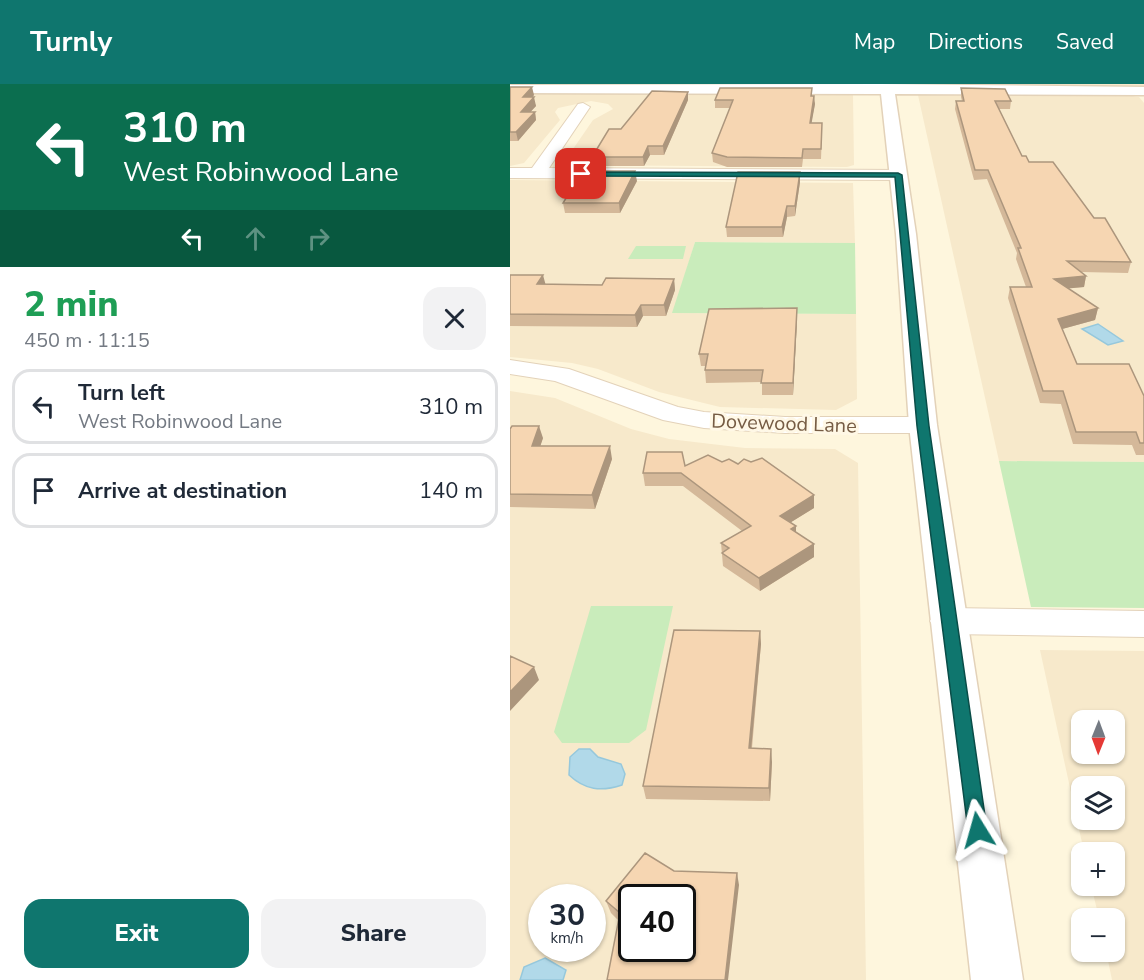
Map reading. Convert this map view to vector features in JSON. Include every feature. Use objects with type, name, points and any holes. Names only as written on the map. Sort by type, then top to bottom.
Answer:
[{"type":"street","points":[[510,89],[888,87],[1144,91]]},
{"type":"street","points":[[888,87],[923,426],[997,980]]},
{"type":"street","points":[[537,173],[583,108]]},
{"type":"street","points":[[510,174],[898,175]]},
{"type":"street","name":"Dovewood Lane","points":[[510,367],[560,374],[672,414],[704,420],[785,426],[923,426]]},
{"type":"street","points":[[948,621],[1144,624]]},
{"type":"shaded area","points":[[916,84],[1144,84],[1144,87],[916,86]]},
{"type":"shaded area","points":[[510,93],[853,95],[854,165],[847,167],[562,165],[593,120],[613,109],[608,104],[591,101],[558,108],[555,112],[560,120],[524,163],[510,166]]},
{"type":"shaded area","points":[[918,95],[1132,96],[1139,97],[1144,103],[1144,462],[999,461]]},
{"type":"shaded area","points":[[510,180],[853,183],[855,243],[695,242],[673,313],[856,314],[857,399],[836,410],[720,407],[659,392],[598,369],[572,363],[510,357]]},
{"type":"shaded area","points":[[510,391],[555,398],[631,429],[669,439],[745,448],[835,449],[858,463],[866,980],[510,980]]},
{"type":"shaded area","points":[[1040,650],[1144,651],[1144,980],[1112,980],[1108,962],[1125,962],[1125,908],[1097,908],[1094,896],[1125,896],[1125,842],[1082,842],[1079,830],[1125,830],[1125,776],[1071,776],[1071,792]]},
{"type":"green space","points":[[695,242],[855,243],[856,314],[672,313]]},
{"type":"green space","points":[[636,246],[686,246],[683,259],[628,259]]},
{"type":"green space","points":[[999,461],[1144,462],[1144,608],[1031,607]]},
{"type":"green space","points":[[591,606],[673,606],[646,730],[629,743],[562,743],[554,732]]},
{"type":"water","points":[[1098,324],[1123,341],[1108,345],[1082,329]]},
{"type":"water","points":[[579,749],[590,749],[598,757],[621,764],[625,774],[622,785],[600,789],[587,787],[569,775],[570,757]]},
{"type":"water","points":[[536,962],[552,962],[566,970],[563,980],[520,980],[524,967]]},
{"type":"building","points":[[510,87],[532,87],[523,97],[534,97],[521,112],[535,112],[516,132],[510,132]]},
{"type":"building","points":[[720,88],[812,88],[811,96],[814,96],[810,123],[822,123],[821,149],[803,149],[802,158],[727,157],[712,153],[733,100],[715,100]]},
{"type":"building","points":[[961,88],[1005,89],[1011,101],[995,101],[1022,156],[1026,156],[1029,162],[1053,162],[1094,218],[1105,218],[1131,262],[1067,261],[1086,276],[1054,279],[1098,308],[1058,319],[1077,364],[1129,364],[1144,396],[1144,443],[1140,443],[1136,432],[1076,432],[1063,391],[1043,391],[1010,287],[1032,287],[1018,248],[1021,248],[988,170],[975,170],[956,101],[964,101]]},
{"type":"building","points":[[652,91],[688,92],[663,146],[648,146],[643,157],[592,157],[609,129],[621,129]]},
{"type":"building","points":[[583,171],[635,171],[619,203],[563,203]]},
{"type":"building","points":[[738,172],[800,172],[795,206],[787,206],[782,227],[726,227]]},
{"type":"building","points":[[510,275],[543,275],[537,284],[602,285],[606,278],[674,279],[664,305],[641,305],[635,315],[510,314]]},
{"type":"building","points":[[797,308],[793,383],[761,383],[763,370],[705,370],[708,354],[699,354],[709,309]]},
{"type":"building","points":[[512,426],[539,426],[532,446],[610,446],[592,495],[510,494],[510,429]]},
{"type":"building","points":[[647,452],[682,452],[685,466],[708,455],[722,462],[729,459],[738,464],[744,459],[751,462],[762,458],[814,495],[780,516],[796,526],[791,529],[814,544],[759,578],[722,553],[729,548],[721,543],[751,526],[681,473],[643,473]]},
{"type":"building","points":[[674,630],[760,631],[749,748],[771,749],[769,788],[643,786]]},
{"type":"building","points":[[510,656],[534,667],[510,692]]},
{"type":"building","points":[[645,853],[674,871],[737,873],[725,980],[607,980],[618,923],[618,962],[696,962],[696,884],[620,884]]},
{"type":"building","points":[[618,886],[618,911],[606,901]]},
{"type":"route","points":[[581,174],[898,175],[907,247],[923,426],[978,830]]}]
